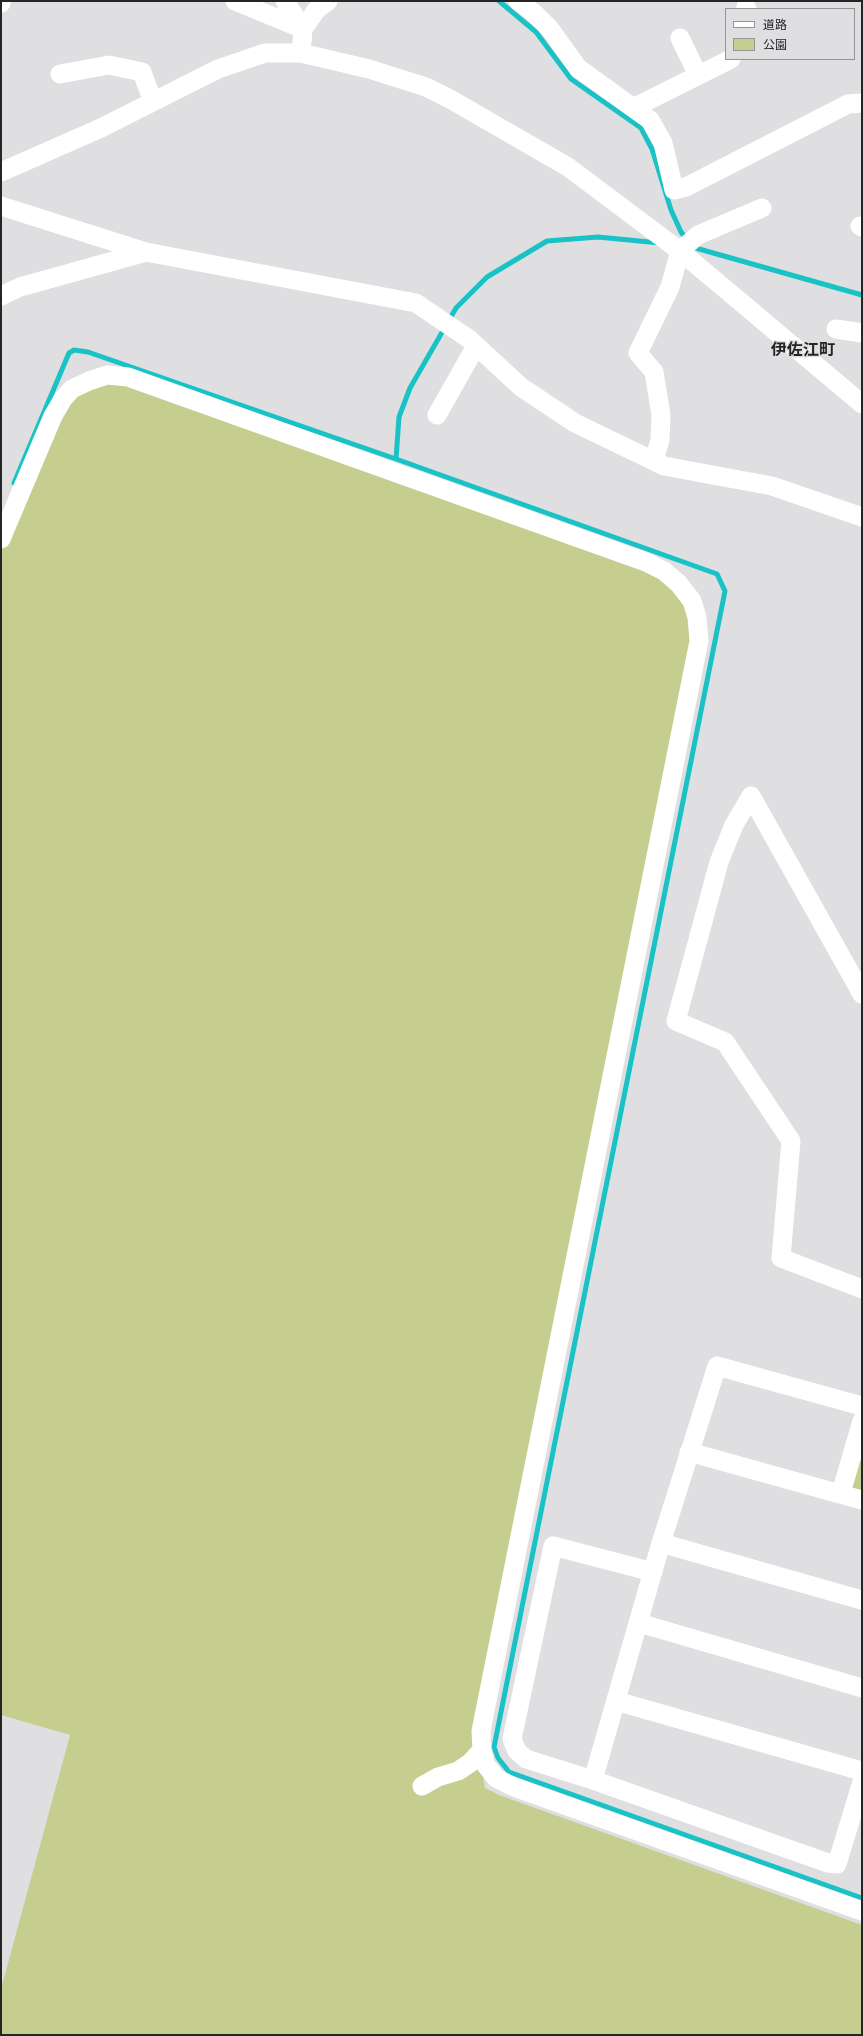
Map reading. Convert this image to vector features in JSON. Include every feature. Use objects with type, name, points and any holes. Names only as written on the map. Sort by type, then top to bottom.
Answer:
[{"type":"street","points":[[235,1],[303,29]]},
{"type":"street","points":[[285,1],[303,29]]},
{"type":"street","points":[[301,53],[303,29],[317,9],[328,1]]},
{"type":"street","points":[[518,1],[534,13],[550,29],[578,68],[650,120],[664,143],[674,190],[686,188],[848,104],[862,103]]},
{"type":"street","points":[[680,38],[698,75]]},
{"type":"street","points":[[1,172],[101,128],[218,70],[265,54],[301,53],[369,69],[426,88],[450,99],[568,167],[680,251],[862,404]]},
{"type":"street","points":[[633,108],[729,60]]},
{"type":"street","points":[[60,74],[109,65],[142,72],[153,102]]},
{"type":"street","points":[[1,206],[146,252],[416,303],[470,339],[521,387],[575,423],[664,466],[772,486],[862,516]]},
{"type":"street","points":[[654,461],[660,440],[661,415],[654,372],[638,353],[670,287],[680,251],[698,235],[762,208]]},
{"type":"street","points":[[1,296],[20,287],[146,252]]},
{"type":"street","points":[[836,329],[862,333]]},
{"type":"street","points":[[437,415],[476,346]]},
{"type":"street","points":[[1,539],[53,416],[63,399],[72,389],[107,375],[128,377],[646,562],[664,571],[679,584],[692,601],[697,617],[699,641],[698,649],[483,1723],[482,1750],[485,1764],[496,1778],[514,1787],[862,1911]]},
{"type":"street","points":[[862,994],[751,796],[734,825],[719,862],[676,1021],[725,1042],[791,1141],[781,1258],[862,1289]]},
{"type":"street","points":[[593,1780],[661,1543],[716,1366],[862,1406]]},
{"type":"street","points":[[841,1493],[862,1421]]},
{"type":"street","points":[[689,1452],[862,1500]]},
{"type":"street","points":[[661,1543],[862,1600]]},
{"type":"street","points":[[653,1572],[553,1546],[512,1739],[517,1750],[526,1759],[593,1780],[828,1863],[837,1864],[862,1782]]},
{"type":"street","points":[[639,1623],[862,1688]]},
{"type":"street","points":[[616,1701],[862,1770]]},
{"type":"street","points":[[422,1786],[438,1777],[458,1771],[470,1763],[482,1750]]},
{"type":"green space","points":[[116,381],[647,568],[684,598],[694,627],[476,1737],[485,1788],[499,1795],[862,1925],[862,2035],[1,2035],[1,1989],[70,1735],[1,1715],[1,550],[57,417],[78,392]]},
{"type":"green space","points":[[862,1447],[862,1493],[850,1489]]},
{"type":"waterway","points":[[499,1],[536,32],[571,79],[641,128],[652,149],[671,210],[681,232],[687,239]]},
{"type":"waterway","points":[[396,459],[399,417],[410,388],[456,308],[487,277],[547,241],[598,237],[660,243]]},
{"type":"waterway","points":[[692,247],[862,295]]},
{"type":"waterway","points":[[14,483],[69,353],[74,350],[88,352],[396,459],[717,574],[725,591],[494,1747],[498,1758],[509,1772],[862,1898]]},
{"type":"district","name":"伊佐江町","points":[[803,350]]}]
